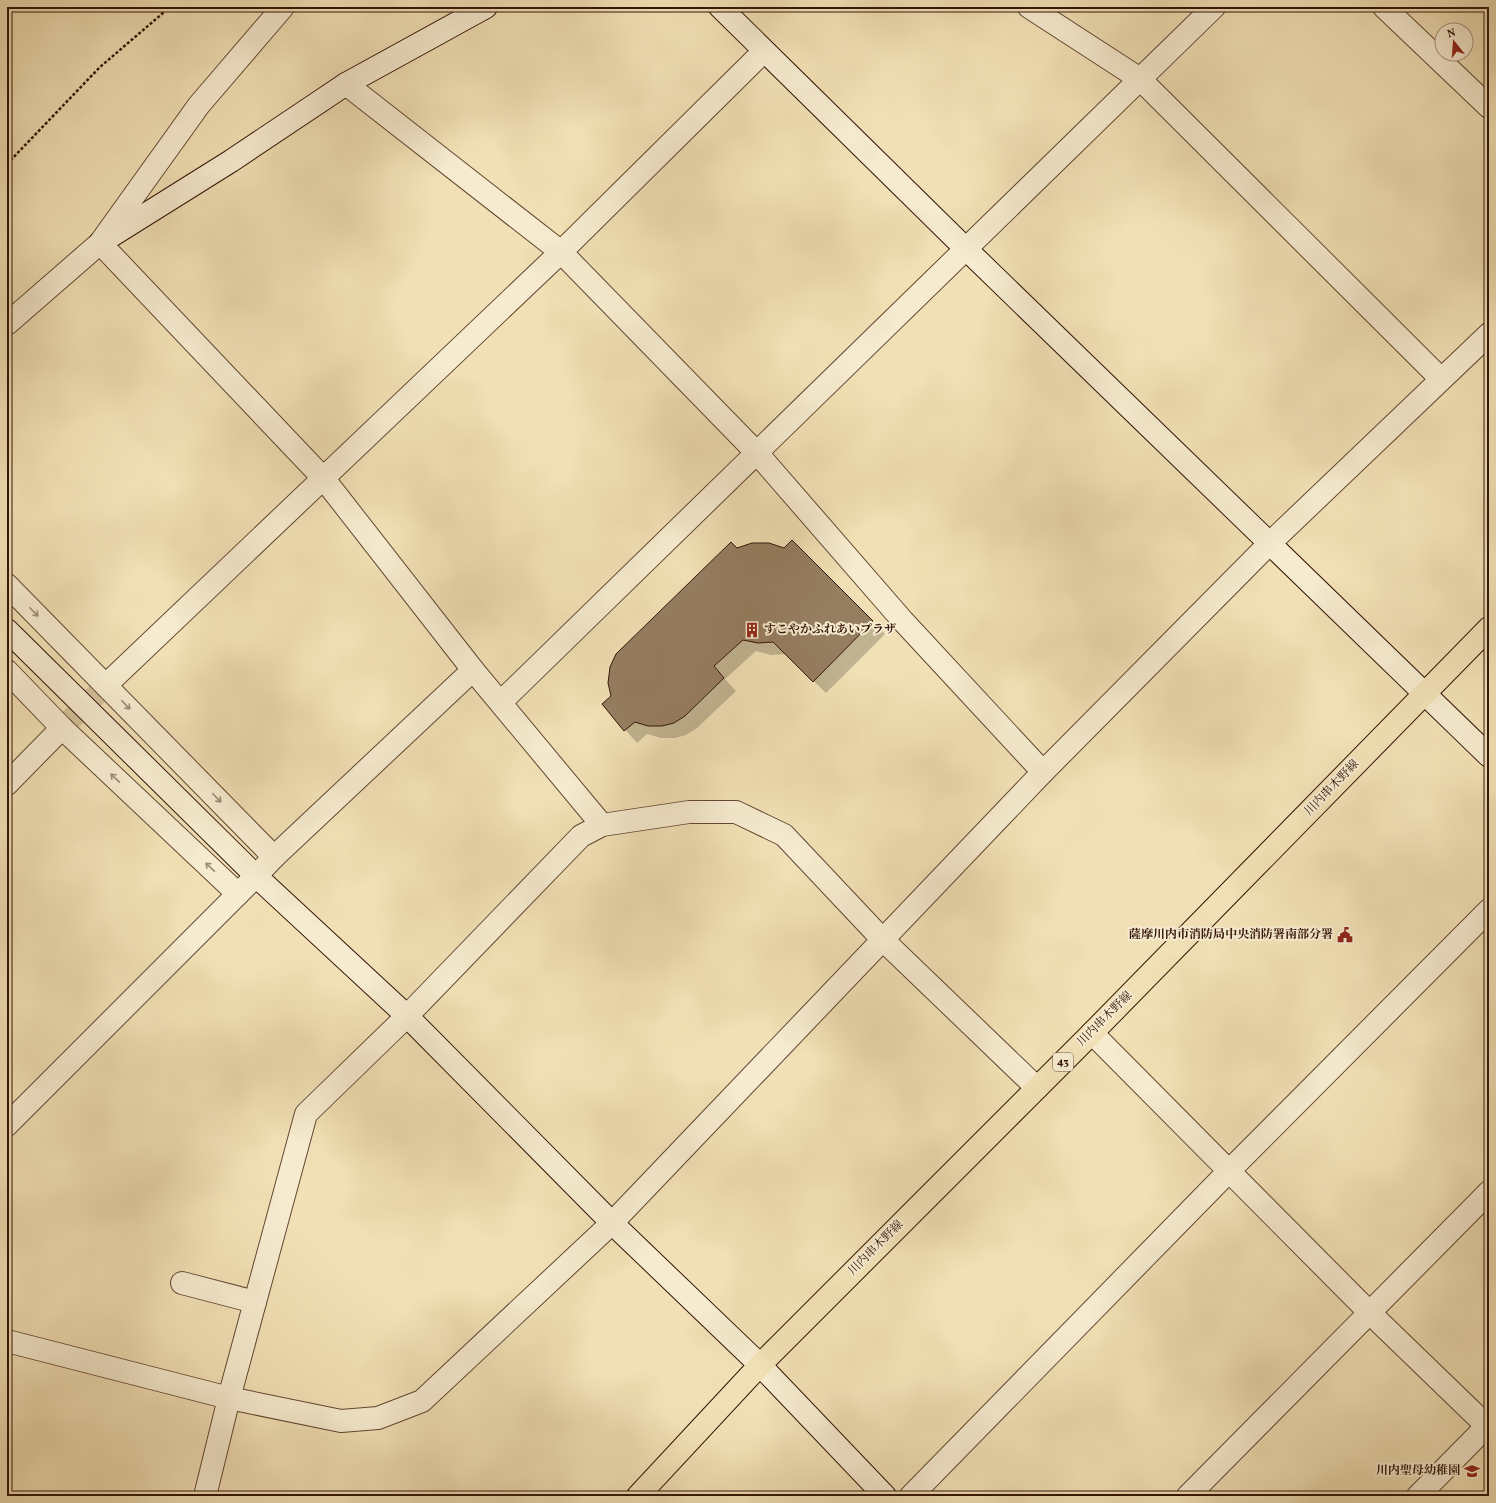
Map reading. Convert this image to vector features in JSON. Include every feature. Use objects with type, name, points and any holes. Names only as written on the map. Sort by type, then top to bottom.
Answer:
[{"type":"main road","name":"川内串木野線","points":[[638,1496],[760,1365],[1092,1033],[1489,628]]},
{"type":"street","points":[[100,244],[199,105],[282,7]]},
{"type":"street","points":[[7,324],[100,244],[232,161],[346,84],[486,7]]},
{"type":"street","points":[[720,7],[966,249],[1489,756]]},
{"type":"street","points":[[1030,7],[1140,79],[1441,379]]},
{"type":"street","points":[[500,702],[1214,7]]},
{"type":"street","points":[[1384,7],[1489,107]]},
{"type":"street","points":[[106,685],[561,252],[764,51]]},
{"type":"street","points":[[346,84],[561,252],[757,453],[903,621],[1043,772]]},
{"type":"street","points":[[100,244],[324,479],[473,670],[602,825]]},
{"type":"street","points":[[7,1341],[229,1398],[341,1421],[378,1418],[422,1401],[612,1223],[1043,772],[1269,544],[1489,334]]},
{"type":"street","points":[[7,585],[274,857]]},
{"type":"street","points":[[7,630],[256,876],[407,1016],[612,1223],[760,1365],[885,1496]]},
{"type":"street","points":[[7,1125],[274,857],[473,670]]},
{"type":"street","points":[[7,671],[62,728],[238,894]]},
{"type":"street","points":[[7,784],[62,728]]},
{"type":"street","points":[[205,1496],[229,1398],[306,1114],[407,1016],[581,836],[602,825],[689,812],[736,812],[784,836],[882,939],[1037,1088]]},
{"type":"street","points":[[911,1496],[1229,1171],[1489,910]]},
{"type":"street","points":[[1092,1033],[1370,1313],[1488,1426],[1418,1496]]},
{"type":"street","points":[[1188,1496],[1489,1192]]},
{"type":"street","points":[[182,1283],[255,1302]]},
{"type":"path","points":[[7,164],[100,67],[170,7]]},
{"type":"building","name":"すこやかふれあいプラザ","points":[[792,540],[873,621],[813,682],[773,642],[758,643],[743,640],[714,666],[724,678],[685,716],[674,723],[662,726],[648,726],[635,722],[624,731],[602,704],[611,696],[608,683],[610,667],[616,654],[731,542],[737,548],[752,543],[769,543],[784,548]]},
{"type":"tunnel","points":[[62,728],[106,685]]},
{"type":"place","name":"すこやかふれあいプラザ","points":[[752,630]]},
{"type":"place","name":"薩摩川内市消防局中央消防署南部分署","points":[[1345,935]]},
{"type":"place","name":"川内聖母幼稚園","points":[[1472,1471]]}]
